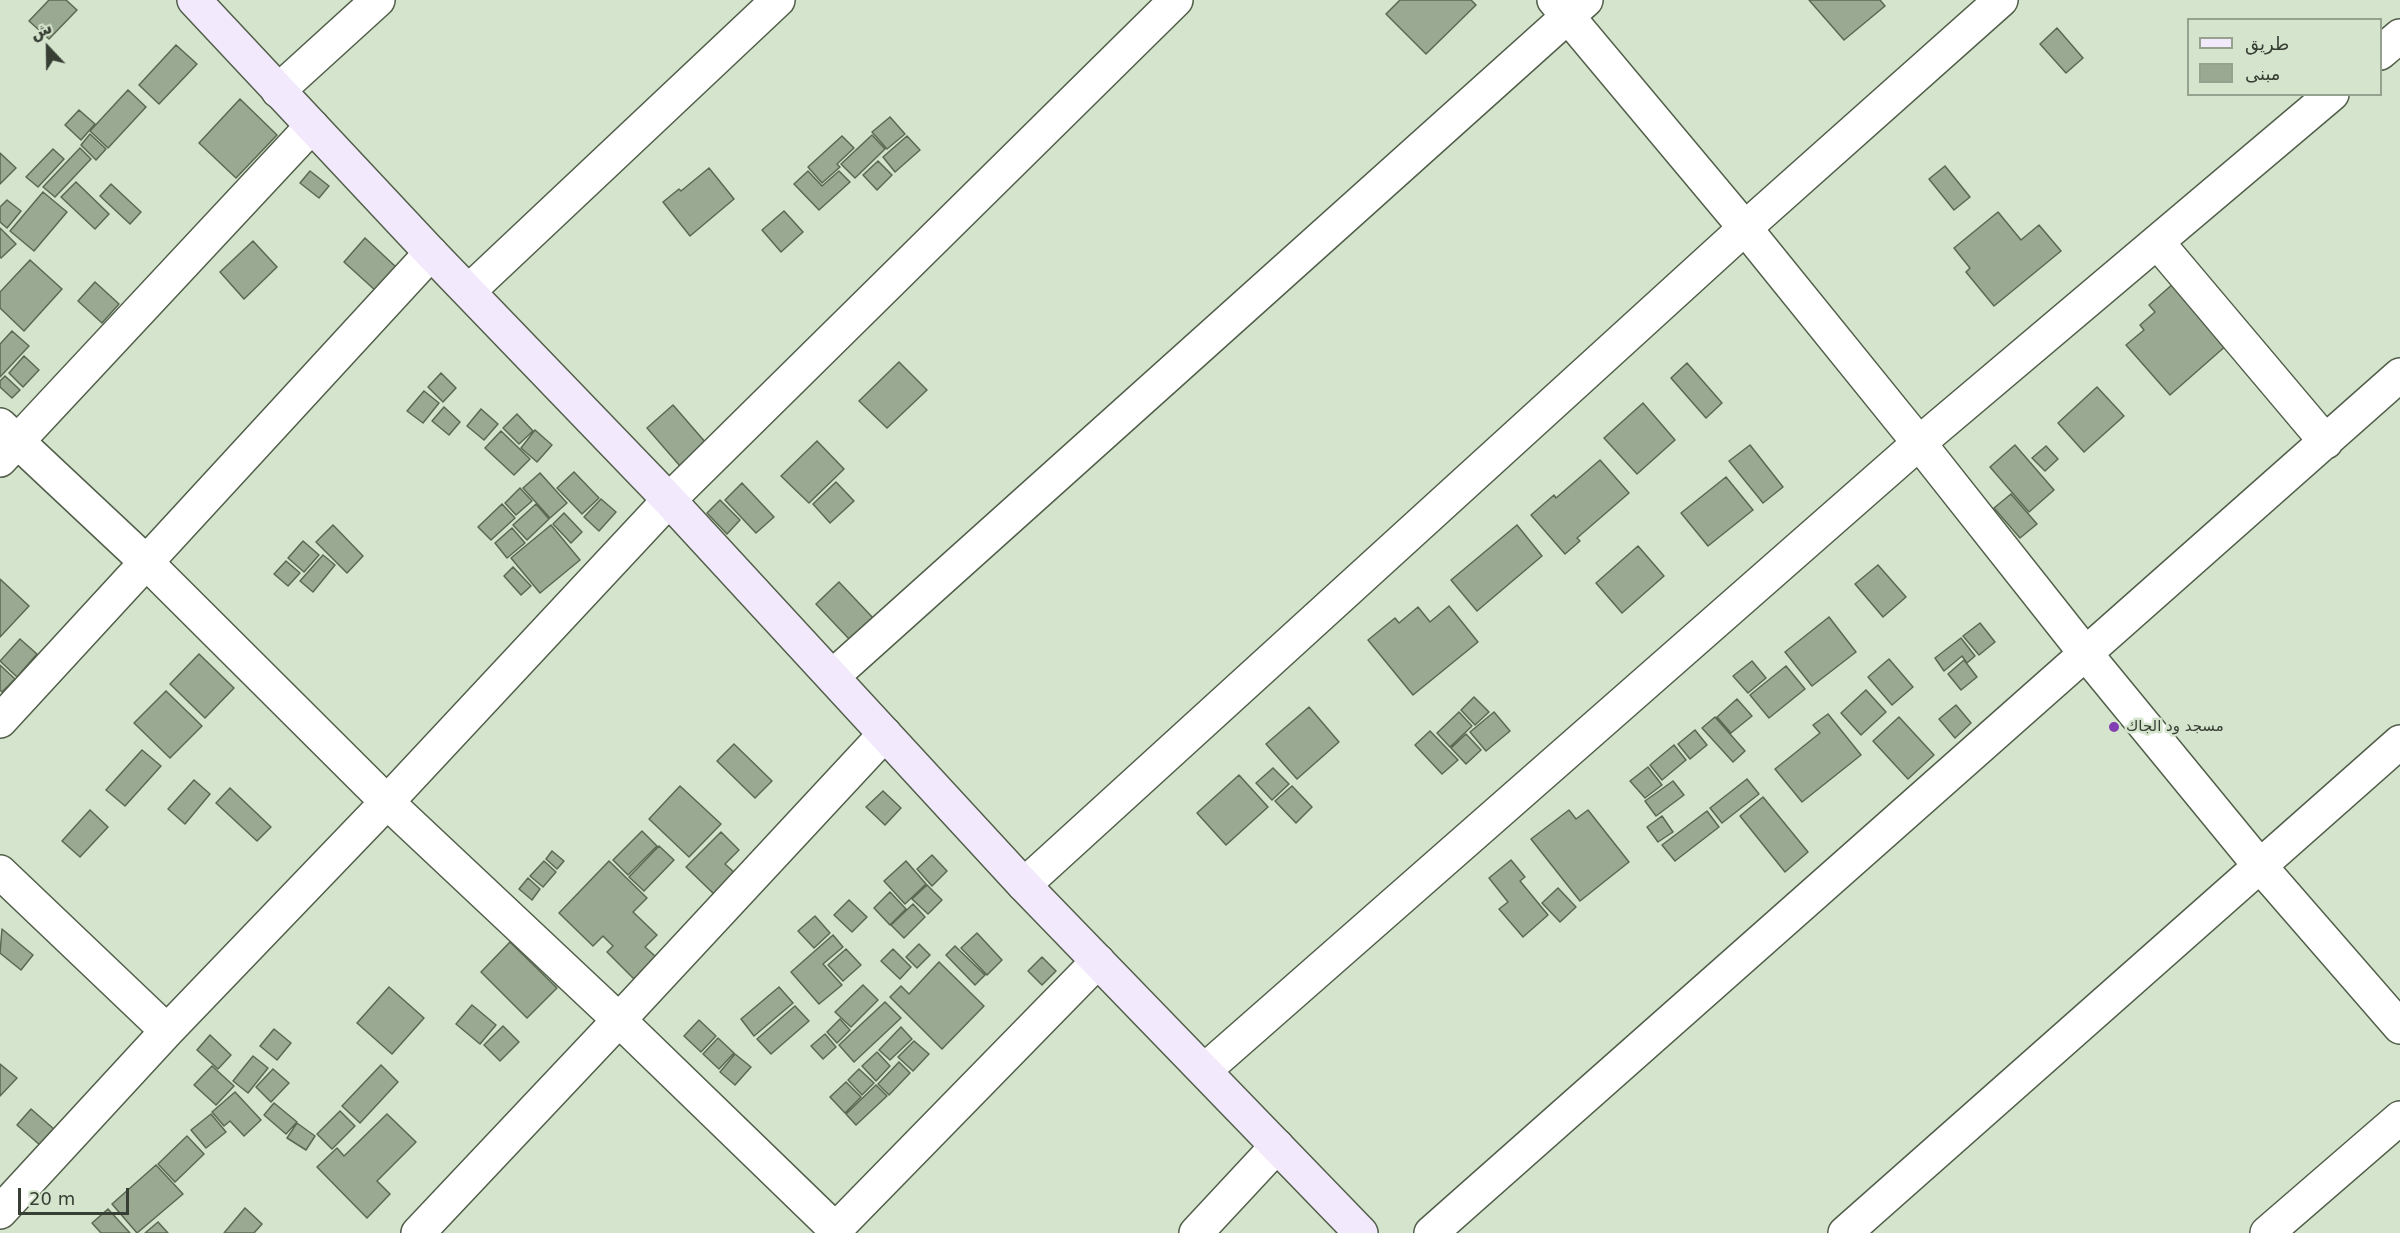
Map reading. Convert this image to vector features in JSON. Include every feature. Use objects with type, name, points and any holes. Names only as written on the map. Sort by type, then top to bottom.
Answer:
[{"type":"street","points":[[194,0],[431,253],[669,500],[1024,885],[1361,1233]]},
{"type":"street","points":[[278,91],[378,0]]},
{"type":"street","points":[[470,291],[778,0]]},
{"type":"street","points":[[0,1212],[167,1030],[387,802],[669,500],[1176,0]]},
{"type":"street","points":[[1024,885],[1745,228],[2001,0]]},
{"type":"street","points":[[833,676],[1569,5],[2086,654],[2260,866],[2400,1028]]},
{"type":"street","points":[[2382,51],[2400,36]]},
{"type":"street","points":[[1205,1070],[1919,443],[2330,96]]},
{"type":"street","points":[[312,126],[6,442],[145,561],[387,802],[619,1020],[836,1232],[1098,961]]},
{"type":"street","points":[[2158,243],[2326,442]]},
{"type":"street","points":[[0,721],[431,253]]},
{"type":"street","points":[[1431,1233],[2400,375]]},
{"type":"street","points":[[418,1233],[885,734]]},
{"type":"street","points":[[1845,1233],[2400,742]]},
{"type":"street","points":[[0,872],[167,1030]]},
{"type":"street","points":[[2267,1233],[2400,1118]]},
{"type":"street","points":[[1196,1233],[1277,1146]]},
{"type":"building","points":[[49,0],[66,0],[77,10],[49,39],[29,21]]},
{"type":"building","points":[[1400,0],[1471,0],[1476,5],[1426,54],[1386,14]]},
{"type":"building","points":[[1809,0],[1880,0],[1885,6],[1844,40]]},
{"type":"building","points":[[2057,28],[2083,58],[2066,73],[2040,44]]},
{"type":"building","points":[[176,45],[197,64],[159,104],[139,85]]},
{"type":"building","points":[[128,90],[146,107],[108,148],[90,131]]},
{"type":"building","points":[[240,99],[277,135],[236,178],[199,143]]},
{"type":"building","points":[[79,110],[95,124],[81,140],[65,125]]},
{"type":"building","points":[[890,117],[905,134],[887,149],[872,132]]},
{"type":"building","points":[[90,134],[106,149],[96,160],[81,145]]},
{"type":"building","points":[[872,135],[885,149],[855,178],[841,164]]},
{"type":"building","points":[[842,136],[854,148],[837,164],[840,167],[822,183],[808,167]]},
{"type":"building","points":[[907,136],[920,150],[895,172],[883,157]]},
{"type":"building","points":[[80,148],[91,159],[55,197],[43,187]]},
{"type":"building","points":[[53,149],[64,159],[38,187],[26,177]]},
{"type":"building","points":[[0,153],[16,168],[0,184]]},
{"type":"building","points":[[878,161],[892,175],[877,190],[863,175]]},
{"type":"building","points":[[1945,166],[1970,197],[1954,210],[1929,179]]},
{"type":"building","points":[[709,168],[734,199],[690,236],[663,202],[679,189],[681,191]]},
{"type":"building","points":[[310,171],[329,186],[319,198],[300,183]]},
{"type":"building","points":[[808,171],[822,186],[839,171],[850,182],[819,210],[794,184]]},
{"type":"building","points":[[76,182],[109,214],[95,229],[61,197]]},
{"type":"building","points":[[111,184],[141,212],[130,224],[100,196]]},
{"type":"building","points":[[43,192],[67,212],[34,251],[10,231]]},
{"type":"building","points":[[7,200],[21,211],[7,228],[0,222],[0,207]]},
{"type":"building","points":[[784,211],[803,232],[781,252],[762,230]]},
{"type":"building","points":[[1998,212],[2021,240],[2039,225],[2061,251],[1994,306],[1966,272],[1970,268],[1954,248]]},
{"type":"building","points":[[0,228],[16,244],[1,258],[0,257]]},
{"type":"building","points":[[365,238],[397,268],[376,291],[344,262]]},
{"type":"building","points":[[253,241],[277,267],[244,299],[220,272]]},
{"type":"building","points":[[30,260],[62,289],[24,331],[0,308],[0,292]]},
{"type":"building","points":[[95,282],[119,304],[102,323],[78,301]]},
{"type":"building","points":[[2174,283],[2228,344],[2170,395],[2126,345],[2144,330],[2140,325],[2155,312],[2149,305]]},
{"type":"building","points":[[12,331],[29,346],[0,377],[0,344]]},
{"type":"building","points":[[24,356],[39,370],[23,387],[9,373]]},
{"type":"building","points":[[899,362],[927,390],[887,428],[859,401]]},
{"type":"building","points":[[1687,363],[1722,403],[1706,418],[1671,378]]},
{"type":"building","points":[[441,373],[456,388],[443,402],[428,387]]},
{"type":"building","points":[[5,376],[20,390],[12,398],[0,387],[0,381]]},
{"type":"building","points":[[2097,387],[2124,416],[2084,452],[2058,423]]},
{"type":"building","points":[[424,391],[439,403],[423,423],[407,411]]},
{"type":"building","points":[[1643,403],[1675,440],[1637,474],[1604,438]]},
{"type":"building","points":[[673,405],[706,443],[680,466],[647,428]]},
{"type":"building","points":[[444,407],[460,422],[449,435],[432,421]]},
{"type":"building","points":[[481,409],[498,424],[484,440],[467,426]]},
{"type":"building","points":[[517,414],[533,431],[519,444],[503,428]]},
{"type":"building","points":[[535,430],[552,445],[537,462],[521,448]]},
{"type":"building","points":[[501,431],[530,459],[514,475],[485,448]]},
{"type":"building","points":[[817,441],[844,469],[809,503],[781,476]]},
{"type":"building","points":[[1750,445],[1783,487],[1763,503],[1729,461]]},
{"type":"building","points":[[2015,445],[2054,490],[2029,512],[1990,467]]},
{"type":"building","points":[[2046,446],[2058,459],[2045,471],[2032,458]]},
{"type":"building","points":[[1600,460],[1629,493],[1577,538],[1580,541],[1565,554],[1531,515],[1554,495],[1556,498]]},
{"type":"building","points":[[574,472],[599,498],[582,514],[557,488]]},
{"type":"building","points":[[540,473],[567,503],[550,518],[523,488]]},
{"type":"building","points":[[1726,477],[1753,510],[1708,546],[1681,513]]},
{"type":"building","points":[[836,482],[854,501],[830,523],[813,504]]},
{"type":"building","points":[[742,483],[774,517],[756,533],[725,500]]},
{"type":"building","points":[[520,488],[532,501],[516,515],[505,503]]},
{"type":"building","points":[[2011,494],[2037,524],[2020,538],[1994,508]]},
{"type":"building","points":[[601,499],[616,512],[599,531],[584,517]]},
{"type":"building","points":[[720,500],[740,520],[727,534],[707,513]]},
{"type":"building","points":[[502,504],[515,518],[491,540],[478,527]]},
{"type":"building","points":[[536,504],[549,519],[527,540],[513,525]]},
{"type":"building","points":[[564,513],[582,532],[571,543],[553,524]]},
{"type":"building","points":[[333,525],[363,556],[347,573],[316,542]]},
{"type":"building","points":[[551,525],[580,560],[540,593],[511,558]]},
{"type":"building","points":[[1517,525],[1542,556],[1477,611],[1451,580]]},
{"type":"building","points":[[512,528],[525,543],[507,558],[495,543]]},
{"type":"building","points":[[303,541],[319,555],[304,572],[288,558]]},
{"type":"building","points":[[1638,546],[1664,576],[1622,613],[1596,583]]},
{"type":"building","points":[[323,555],[335,565],[313,592],[300,581]]},
{"type":"building","points":[[286,561],[300,573],[288,586],[274,574]]},
{"type":"building","points":[[1878,565],[1906,597],[1883,617],[1855,584]]},
{"type":"building","points":[[513,567],[531,586],[521,595],[504,576]]},
{"type":"building","points":[[0,579],[29,606],[0,637]]},
{"type":"building","points":[[839,582],[874,619],[850,640],[816,604]]},
{"type":"building","points":[[1449,606],[1478,642],[1413,695],[1368,640],[1395,618],[1399,623],[1418,607],[1430,622]]},
{"type":"building","points":[[1829,617],[1856,652],[1812,686],[1785,652]]},
{"type":"building","points":[[1980,623],[1995,642],[1979,655],[1963,636]]},
{"type":"building","points":[[1961,638],[1975,656],[1967,663],[1962,656],[1944,671],[1935,658]]},
{"type":"building","points":[[20,639],[37,654],[17,677],[0,661]]},
{"type":"building","points":[[199,654],[234,688],[205,718],[170,684]]},
{"type":"building","points":[[1889,659],[1913,687],[1892,705],[1868,677]]},
{"type":"building","points":[[1964,660],[1977,677],[1961,690],[1948,674]]},
{"type":"building","points":[[1752,661],[1766,678],[1748,693],[1733,676]]},
{"type":"building","points":[[0,665],[15,679],[2,692],[0,690]]},
{"type":"building","points":[[1786,666],[1805,689],[1769,718],[1750,695]]},
{"type":"building","points":[[1866,690],[1886,712],[1861,735],[1841,713]]},
{"type":"building","points":[[166,691],[202,726],[170,758],[134,723]]},
{"type":"building","points":[[1474,697],[1489,712],[1475,725],[1461,710]]},
{"type":"building","points":[[1737,699],[1752,716],[1731,733],[1717,717]]},
{"type":"building","points":[[1956,705],[1971,723],[1955,738],[1939,719]]},
{"type":"building","points":[[1309,707],[1339,742],[1297,779],[1266,744]]},
{"type":"building","points":[[1459,712],[1472,726],[1450,747],[1437,733]]},
{"type":"building","points":[[1494,712],[1510,731],[1486,751],[1470,732]]},
{"type":"building","points":[[1828,714],[1861,755],[1802,802],[1775,769],[1820,733],[1813,725]]},
{"type":"building","points":[[1715,717],[1745,751],[1733,762],[1702,728]]},
{"type":"building","points":[[1899,717],[1934,755],[1908,779],[1873,741]]},
{"type":"building","points":[[1695,730],[1707,745],[1690,759],[1678,744]]},
{"type":"building","points":[[1430,731],[1458,760],[1442,774],[1415,745]]},
{"type":"building","points":[[1466,734],[1481,750],[1466,764],[1451,748]]},
{"type":"building","points":[[734,744],[772,781],[755,798],[717,761]]},
{"type":"building","points":[[1674,745],[1686,760],[1662,780],[1650,765]]},
{"type":"building","points":[[142,750],[161,766],[125,806],[106,790]]},
{"type":"building","points":[[1648,767],[1662,785],[1645,798],[1630,781]]},
{"type":"building","points":[[1273,768],[1289,784],[1272,800],[1256,783]]},
{"type":"building","points":[[1239,775],[1268,807],[1226,845],[1197,813]]},
{"type":"building","points":[[1747,779],[1759,794],[1722,823],[1710,808]]},
{"type":"building","points":[[194,780],[210,794],[185,824],[168,809]]},
{"type":"building","points":[[1673,781],[1684,795],[1656,816],[1645,801]]},
{"type":"building","points":[[680,786],[721,824],[689,857],[649,819]]},
{"type":"building","points":[[1292,786],[1312,807],[1296,823],[1275,801]]},
{"type":"building","points":[[230,788],[271,827],[257,841],[216,803]]},
{"type":"building","points":[[883,791],[901,808],[885,825],[866,807]]},
{"type":"building","points":[[1763,797],[1808,852],[1785,872],[1740,816]]},
{"type":"building","points":[[90,810],[108,827],[80,857],[62,841]]},
{"type":"building","points":[[1569,810],[1576,819],[1588,810],[1629,862],[1580,901],[1531,839]]},
{"type":"building","points":[[1707,811],[1719,827],[1675,861],[1662,845]]},
{"type":"building","points":[[1662,816],[1673,832],[1658,842],[1647,827]]},
{"type":"building","points":[[642,831],[657,846],[628,875],[613,860]]},
{"type":"building","points":[[721,832],[739,850],[725,864],[736,874],[715,895],[686,867]]},
{"type":"building","points":[[659,846],[674,860],[644,891],[629,877]]},
{"type":"building","points":[[552,851],[564,861],[557,869],[546,859]]},
{"type":"building","points":[[932,855],[947,871],[932,886],[917,869]]},
{"type":"building","points":[[1511,860],[1525,877],[1520,881],[1548,915],[1523,937],[1499,909],[1508,902],[1489,878]]},
{"type":"building","points":[[544,861],[556,872],[543,887],[530,876]]},
{"type":"building","points":[[609,861],[647,898],[633,912],[657,935],[645,947],[656,957],[637,982],[607,952],[613,946],[603,936],[593,946],[559,913]]},
{"type":"building","points":[[906,861],[926,884],[905,904],[884,881]]},
{"type":"building","points":[[528,878],[540,889],[532,900],[519,889]]},
{"type":"building","points":[[927,885],[942,900],[928,914],[912,899]]},
{"type":"building","points":[[1558,888],[1576,907],[1560,922],[1542,903]]},
{"type":"building","points":[[890,892],[906,909],[890,925],[874,908]]},
{"type":"building","points":[[849,900],[867,917],[852,932],[834,915]]},
{"type":"building","points":[[913,904],[925,917],[904,938],[891,925]]},
{"type":"building","points":[[815,916],[830,933],[814,948],[798,931]]},
{"type":"building","points":[[2,929],[33,955],[21,970],[0,953]]},
{"type":"building","points":[[977,933],[1002,960],[987,975],[961,948]]},
{"type":"building","points":[[833,935],[843,947],[823,964],[842,985],[819,1004],[791,972]]},
{"type":"building","points":[[510,942],[557,988],[527,1018],[481,972]]},
{"type":"building","points":[[919,944],[930,955],[917,968],[906,957]]},
{"type":"building","points":[[955,946],[985,975],[975,985],[946,955]]},
{"type":"building","points":[[846,949],[861,965],[843,981],[828,965]]},
{"type":"building","points":[[893,949],[911,967],[900,979],[881,961]]},
{"type":"building","points":[[1042,957],[1056,971],[1042,985],[1028,971]]},
{"type":"building","points":[[939,962],[984,1006],[942,1049],[890,997],[901,986],[909,994]]},
{"type":"building","points":[[863,985],[878,1000],[851,1027],[835,1012]]},
{"type":"building","points":[[389,987],[424,1018],[392,1054],[357,1023]]},
{"type":"building","points":[[779,987],[793,1003],[754,1036],[741,1019]]},
{"type":"building","points":[[885,1002],[901,1018],[854,1062],[839,1045]]},
{"type":"building","points":[[472,1005],[496,1025],[480,1044],[456,1024]]},
{"type":"building","points":[[795,1006],[809,1021],[771,1054],[757,1039]]},
{"type":"building","points":[[840,1019],[850,1030],[837,1043],[827,1032]]},
{"type":"building","points":[[699,1020],[716,1036],[701,1052],[684,1036]]},
{"type":"building","points":[[503,1026],[519,1042],[500,1061],[484,1045]]},
{"type":"building","points":[[901,1027],[912,1039],[890,1060],[879,1050]]},
{"type":"building","points":[[274,1029],[291,1043],[277,1060],[260,1046]]},
{"type":"building","points":[[825,1034],[836,1047],[823,1059],[811,1046]]},
{"type":"building","points":[[210,1035],[231,1055],[218,1069],[197,1050]]},
{"type":"building","points":[[718,1038],[734,1053],[719,1069],[703,1054]]},
{"type":"building","points":[[914,1041],[929,1054],[913,1071],[898,1057]]},
{"type":"building","points":[[877,1052],[890,1066],[876,1081],[862,1066]]},
{"type":"building","points":[[735,1054],[751,1067],[735,1085],[720,1072]]},
{"type":"building","points":[[253,1056],[268,1068],[248,1093],[233,1081]]},
{"type":"building","points":[[899,1062],[910,1073],[889,1095],[878,1084]]},
{"type":"building","points":[[0,1064],[17,1078],[0,1096]]},
{"type":"building","points":[[381,1065],[398,1082],[360,1123],[342,1106]]},
{"type":"building","points":[[212,1066],[234,1086],[216,1105],[194,1085]]},
{"type":"building","points":[[273,1069],[289,1083],[271,1102],[256,1087]]},
{"type":"building","points":[[859,1069],[874,1083],[862,1095],[848,1080]]},
{"type":"building","points":[[846,1082],[861,1097],[845,1113],[830,1097]]},
{"type":"building","points":[[876,1085],[887,1096],[856,1125],[846,1114]]},
{"type":"building","points":[[235,1092],[261,1120],[244,1136],[230,1121],[224,1126],[212,1112]]},
{"type":"building","points":[[274,1103],[297,1122],[286,1134],[264,1115]]},
{"type":"building","points":[[31,1109],[55,1130],[41,1146],[17,1125]]},
{"type":"building","points":[[340,1111],[355,1126],[332,1149],[317,1134]]},
{"type":"building","points":[[211,1114],[226,1132],[206,1148],[191,1130]]},
{"type":"building","points":[[387,1114],[416,1142],[377,1181],[390,1194],[367,1218],[317,1167],[337,1148],[344,1156]]},
{"type":"building","points":[[297,1123],[315,1136],[306,1150],[287,1138]]},
{"type":"building","points":[[187,1136],[204,1154],[175,1182],[158,1164]]},
{"type":"building","points":[[156,1165],[183,1194],[137,1233],[112,1204]]},
{"type":"building","points":[[245,1208],[262,1224],[254,1233],[224,1233]]},
{"type":"building","points":[[108,1209],[130,1233],[101,1233],[92,1223]]},
{"type":"building","points":[[158,1222],[168,1233],[145,1233]]},
{"type":"place","name":"مسجد ود الجاك","points":[[2114,727]]}]
